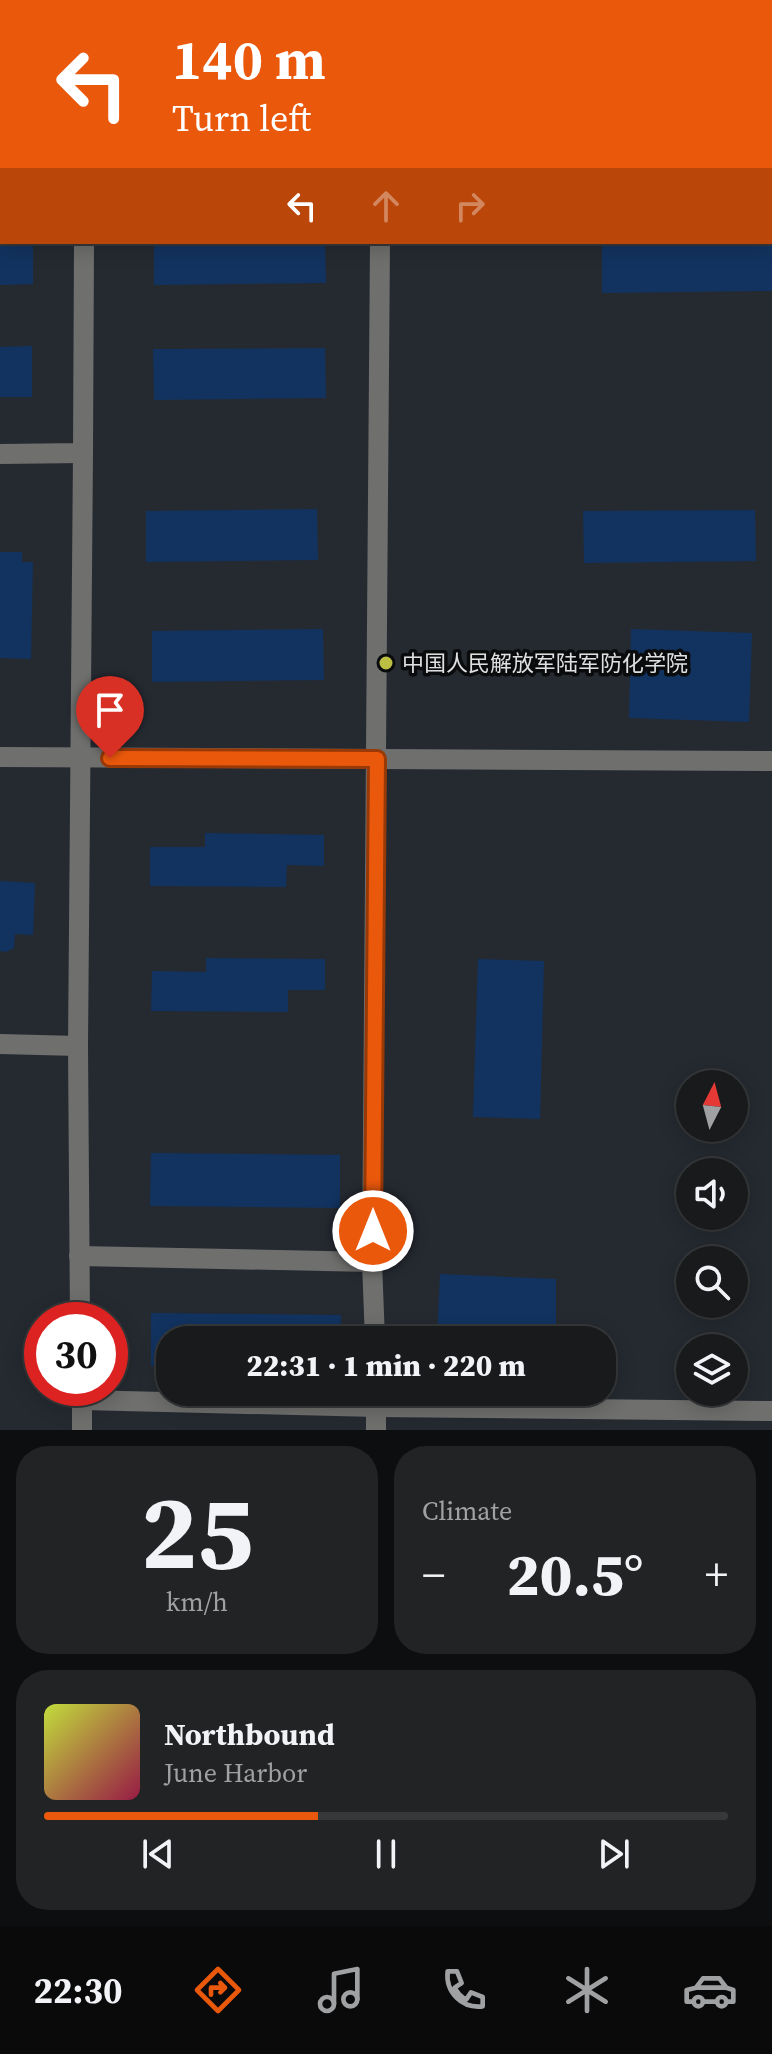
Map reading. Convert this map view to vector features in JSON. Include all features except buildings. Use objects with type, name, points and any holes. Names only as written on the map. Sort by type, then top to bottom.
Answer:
[{"type":"street","points":[[80,1302],[78,1046],[84,244]]},
{"type":"street","points":[[374,1326],[372,1262],[380,244]]},
{"type":"street","points":[[0,454],[83,453]]},
{"type":"street","points":[[0,757],[772,761]]},
{"type":"street","points":[[0,1044],[78,1046]]},
{"type":"street","points":[[79,1256],[372,1262]]},
{"type":"street","points":[[128,1395],[156,1396]]},
{"type":"street","points":[[82,1406],[82,1430]]},
{"type":"street","points":[[376,1430],[377,1406]]},
{"type":"street","points":[[592,1406],[772,1411]]},
{"type":"shaded area","name":"中国人民解放军陆军防化学院","points":[[0,244],[772,244],[772,1430],[0,1430]]},
{"type":"place","name":"中国人民解放军陆军防化学院","points":[[386,663]]},
{"type":"route","points":[[110,758],[377,759],[373,1231]]}]
